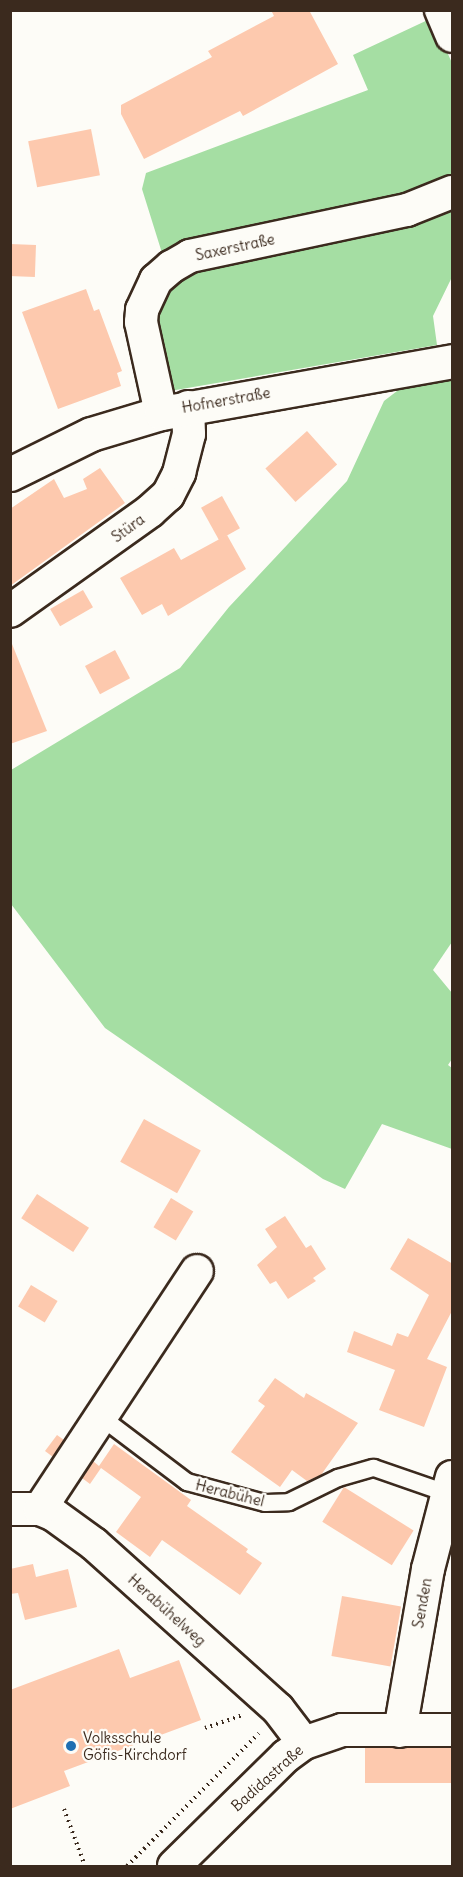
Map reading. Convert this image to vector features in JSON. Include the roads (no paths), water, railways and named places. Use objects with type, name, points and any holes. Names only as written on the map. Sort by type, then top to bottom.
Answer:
[{"type":"main road","name":"Hofnerstraße","points":[[10,474],[91,434],[174,410],[453,361]]},
{"type":"street","points":[[441,10],[453,36]]},
{"type":"street","name":"Saxerstraße","points":[[174,410],[141,322],[142,310],[156,280],[171,267],[190,256],[407,210],[453,192]]},
{"type":"street","name":"Stüra","points":[[10,611],[150,512],[168,495],[179,473],[189,434],[174,410]]},
{"type":"street","points":[[25,1509],[101,1417],[197,1271]]},
{"type":"street","name":"Senden","points":[[400,1731],[428,1569],[451,1486]]},
{"type":"street","name":"Herabühelweg","points":[[25,1509],[94,1544],[278,1709],[304,1743]]},
{"type":"street","name":"Badidastraße","points":[[174,1866],[286,1756],[304,1743],[342,1730],[453,1730]]},
{"type":"lane","name":"Herabühel","points":[[101,1417],[187,1482],[265,1503],[289,1502],[338,1478],[374,1468],[451,1486]]},
{"type":"place","name":"Volksschule Göfis-Kirchdorf","points":[[71,1746]]}]
